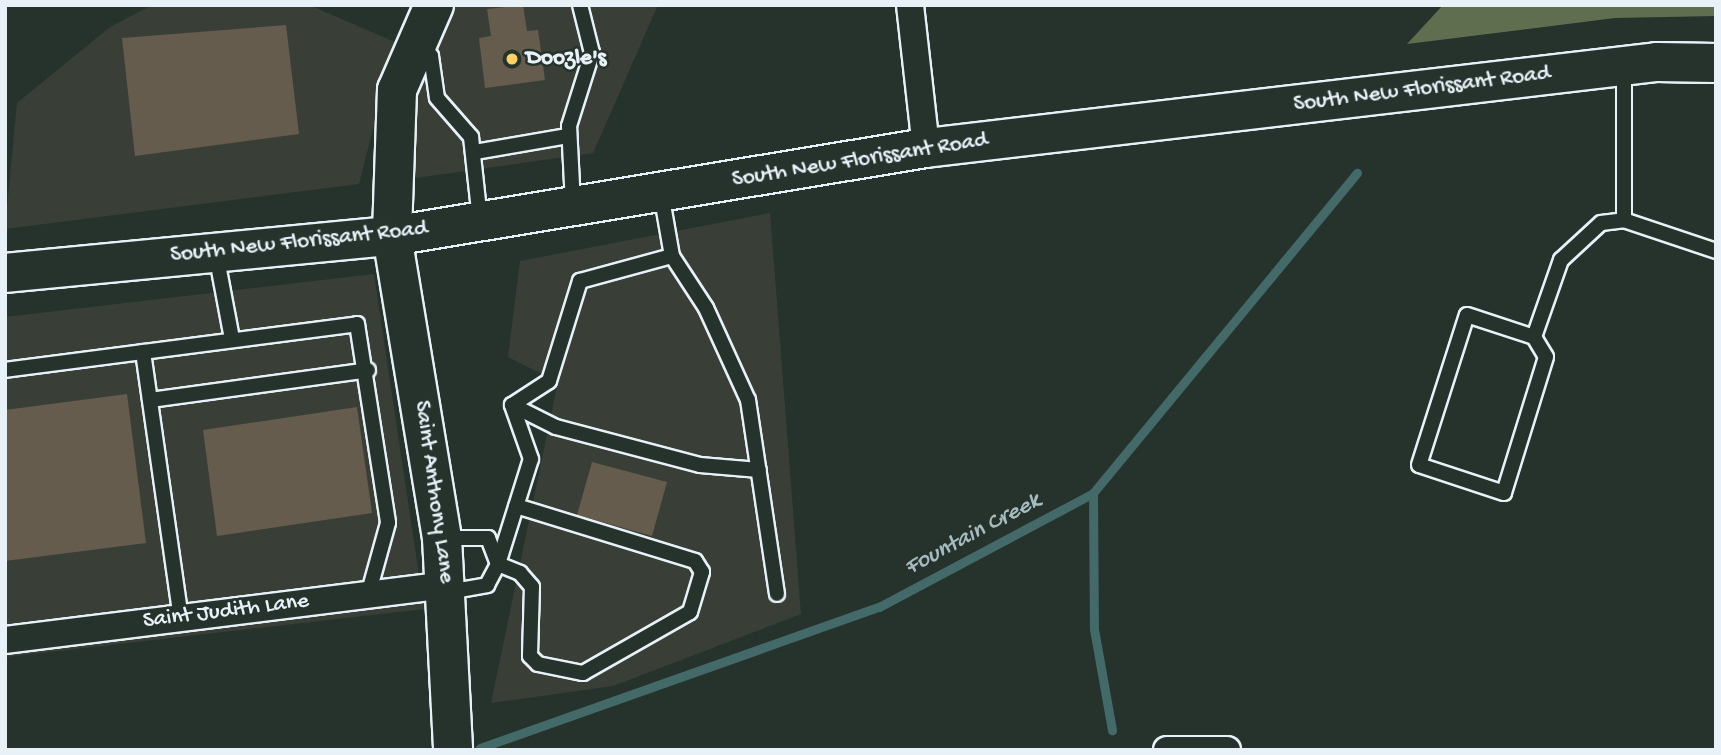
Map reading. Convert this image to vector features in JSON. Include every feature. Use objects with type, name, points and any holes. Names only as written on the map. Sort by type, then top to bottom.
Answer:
[{"type":"main road","name":"Saint Anthony Lane","points":[[434,5],[397,90],[392,236],[442,538],[448,589],[453,750]]},
{"type":"main road","name":"South New Florissant Road","points":[[5,273],[392,236],[926,148],[1624,66],[1716,62]]},
{"type":"street","points":[[910,5],[926,148]]},
{"type":"street","name":"Saint Judith Lane","points":[[5,640],[368,594],[448,589]]},
{"type":"street","points":[[1167,750],[1227,750]]},
{"type":"lane","points":[[573,206],[568,136],[592,53],[580,5]]},
{"type":"lane","points":[[419,40],[431,56],[437,98],[471,137],[475,152],[480,221]]},
{"type":"lane","points":[[1624,66],[1624,220]]},
{"type":"lane","points":[[475,152],[568,136]]},
{"type":"lane","points":[[661,192],[672,256],[706,308],[748,400],[777,594]]},
{"type":"lane","points":[[1534,337],[1561,260],[1601,223],[1624,220],[1716,251]]},
{"type":"lane","points":[[216,252],[232,339]]},
{"type":"lane","points":[[512,405],[549,381],[580,281],[672,256]]},
{"type":"lane","points":[[1467,315],[1534,337],[1546,357],[1504,493],[1419,465],[1467,315]]},
{"type":"lane","points":[[5,370],[351,322],[363,331],[387,523],[368,594]]},
{"type":"lane","points":[[143,352],[181,618]]},
{"type":"lane","points":[[150,400],[368,370]]},
{"type":"lane","points":[[512,405],[569,431],[700,465],[759,470]]},
{"type":"lane","points":[[448,589],[487,585],[498,564],[531,459],[512,405]]},
{"type":"lane","points":[[442,538],[488,538],[498,564],[520,573],[536,600],[532,661],[583,673],[685,618],[701,565],[601,528],[516,506]]},
{"type":"shaded area","points":[[152,5],[309,5],[395,42],[359,184],[5,229],[17,103],[110,27]]},
{"type":"shaded area","points":[[450,5],[658,5],[593,153],[408,179],[418,75]]},
{"type":"shaded area","points":[[770,213],[801,614],[613,686],[491,703],[558,382],[508,357],[520,261]]},
{"type":"shaded area","points":[[374,274],[424,609],[5,657],[5,317]]},
{"type":"green space","points":[[1443,5],[1716,5],[1716,16],[1615,18],[1407,44]]},
{"type":"building","name":"Doozle's","points":[[523,5],[527,31],[538,30],[545,80],[485,88],[479,38],[491,36],[487,9]]},
{"type":"building","points":[[286,25],[299,134],[135,156],[122,38]]},
{"type":"building","points":[[127,394],[146,543],[5,561],[5,410]]},
{"type":"building","points":[[357,407],[372,513],[217,536],[203,430]]},
{"type":"building","points":[[592,462],[667,482],[652,536],[577,515]]},
{"type":"waterway","name":"Fountain Creek","points":[[480,748],[879,607],[1093,493],[1357,173]]},
{"type":"waterway","points":[[1093,493],[1094,629],[1112,730]]},
{"type":"place","name":"Doozle's","points":[[512,59]]}]
